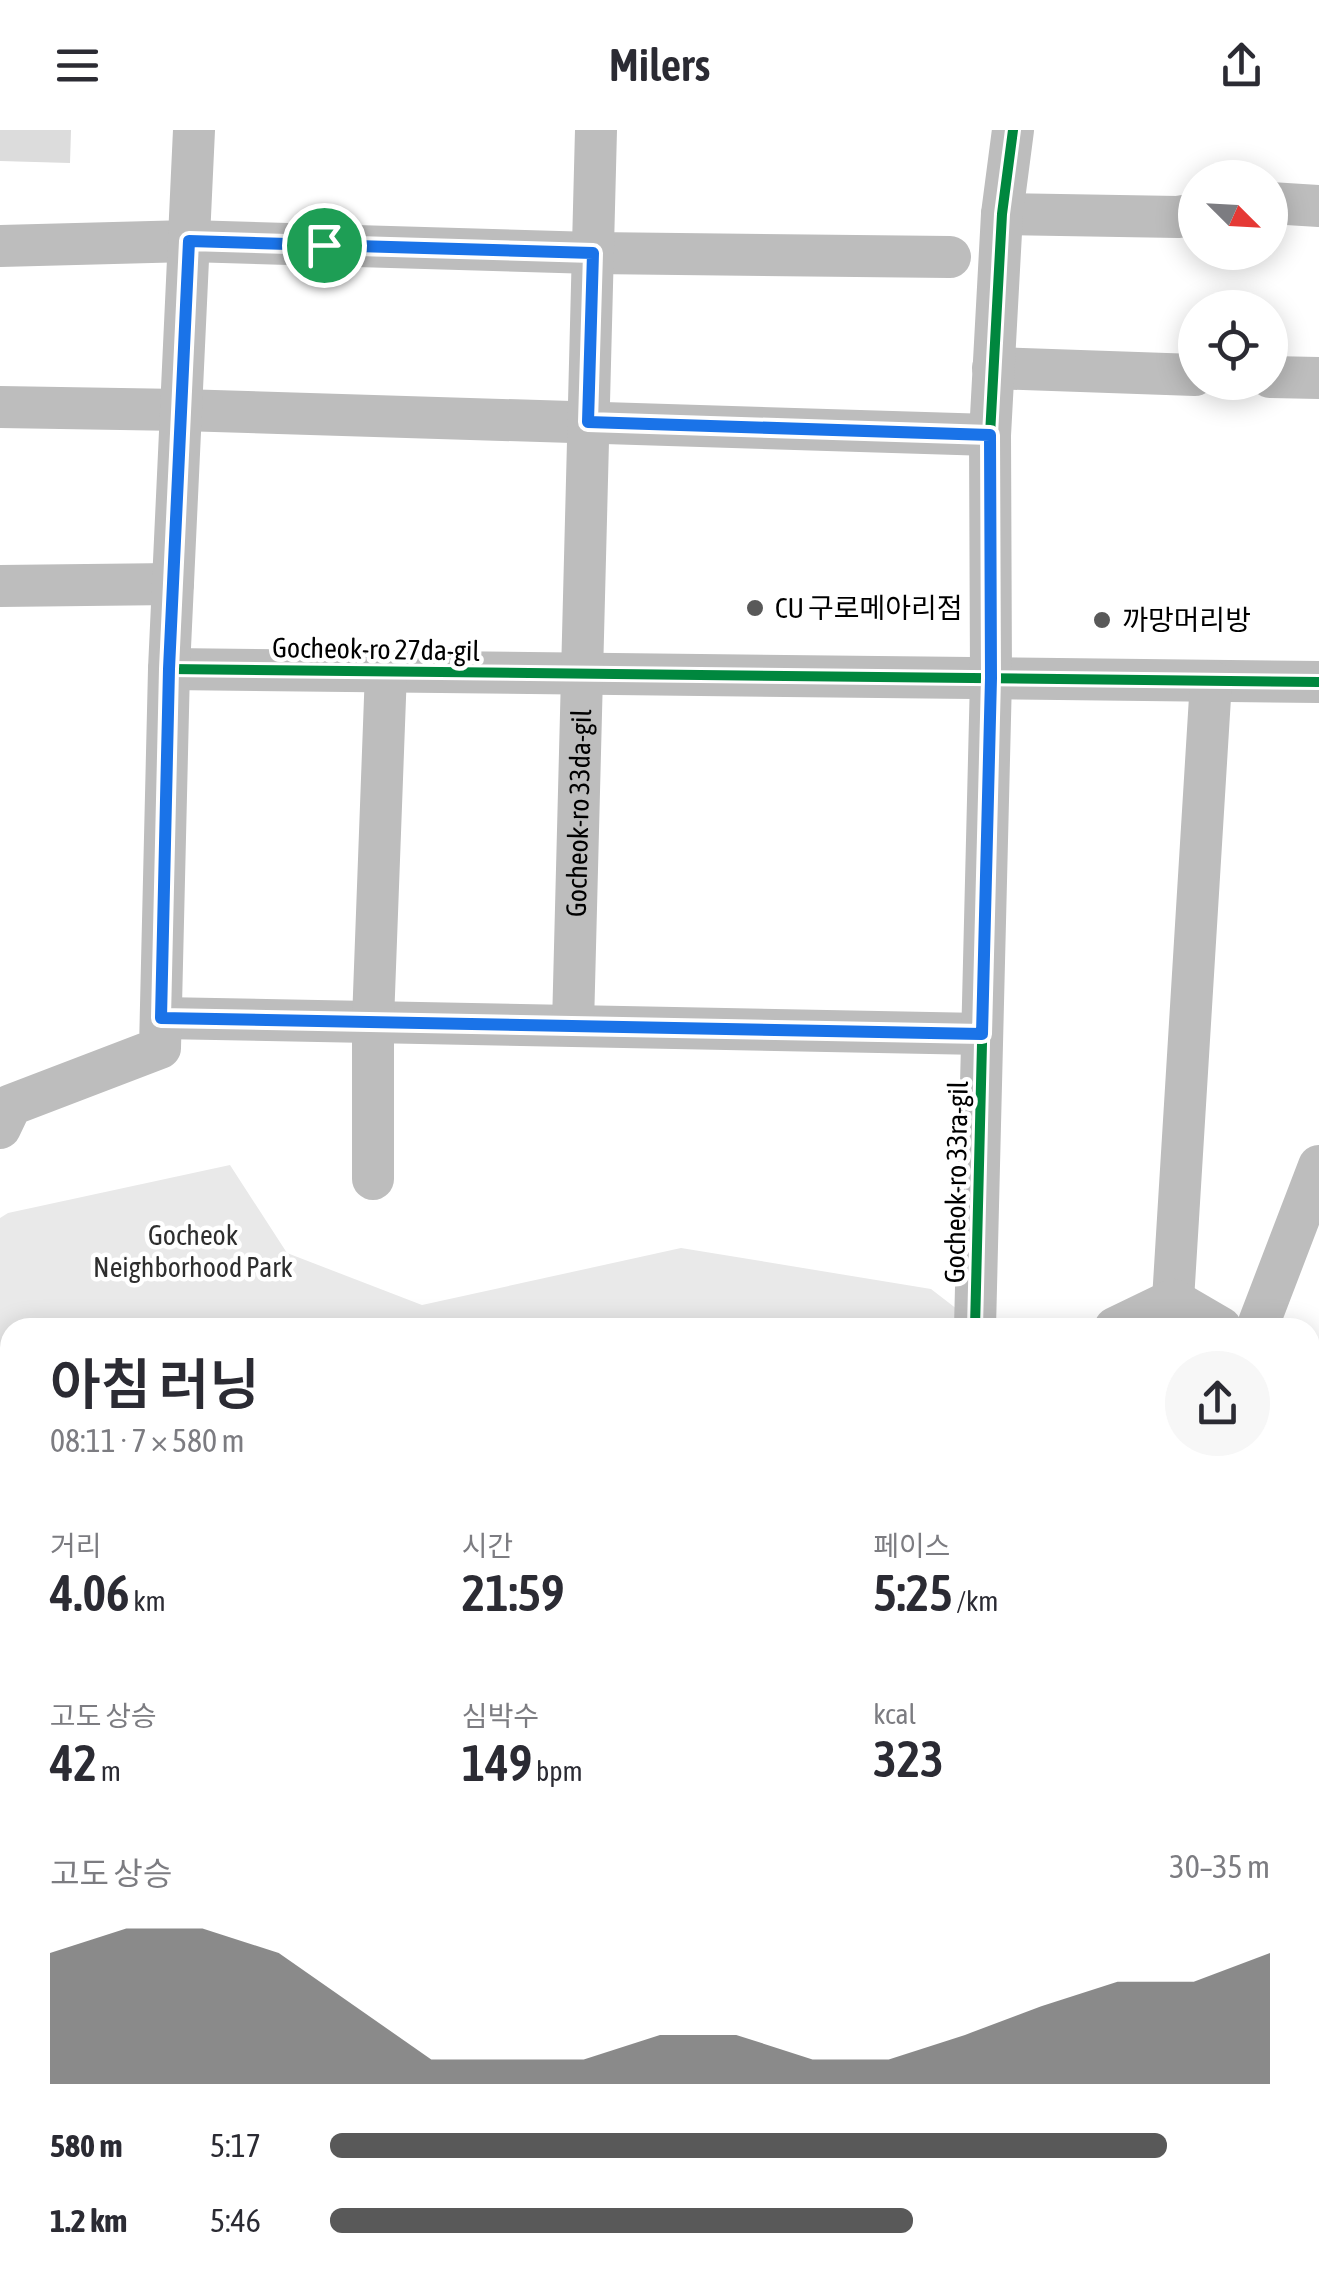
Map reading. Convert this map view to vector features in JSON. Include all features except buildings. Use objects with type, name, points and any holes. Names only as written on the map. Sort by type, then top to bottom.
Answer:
[{"type":"street","points":[[161,1033],[169,669],[194,130]]},
{"type":"street","name":"Gocheok-ro 33da-gil","points":[[573,1025],[596,130]]},
{"type":"street","name":"Gocheok-ro 33ra-gil","points":[[975,1318],[991,678],[990,435],[1002,214],[1013,130]]},
{"type":"street","points":[[1288,205],[1319,206]]},
{"type":"street","points":[[1002,214],[1178,217]]},
{"type":"street","points":[[0,246],[189,241],[593,253],[950,257]]},
{"type":"street","points":[[994,368],[1178,373]]},
{"type":"street","points":[[1288,377],[1319,378]]},
{"type":"street","points":[[0,407],[990,435]]},
{"type":"street","points":[[0,586],[173,584]]},
{"type":"street","name":"Gocheok-ro 27da-gil","points":[[169,669],[582,674]]},
{"type":"street","name":"Gocheok-ro 27da-gil","points":[[373,1179],[373,1021],[386,671]]},
{"type":"street","points":[[582,674],[1319,682]]},
{"type":"street","points":[[1172,1300],[1211,681]]},
{"type":"street","points":[[0,1128],[11,1106],[161,1033],[373,1021],[982,1034]]},
{"type":"street","points":[[1261,1318],[1319,1166]]},
{"type":"street","points":[[1135,1318],[1172,1300]]},
{"type":"street","points":[[1172,1300],[1204,1318]]},
{"type":"green space","name":"Gocheok Neighborhood Park","points":[[230,1165],[287,1253],[422,1305],[681,1248],[931,1289],[969,1318],[0,1318],[0,1218],[8,1213]]},
{"type":"cycle path","points":[[975,1318],[991,678],[990,435],[1002,214],[1013,130]]},
{"type":"cycle path","points":[[169,669],[1319,682]]},
{"type":"place","name":"CU 구로메아리점","points":[[755,608]]},
{"type":"place","name":"까망머리방","points":[[1102,620]]},
{"type":"route","points":[[189,241],[324,245],[593,253],[588,422],[990,435],[991,678],[982,1034],[161,1018],[169,669],[189,241]]}]
